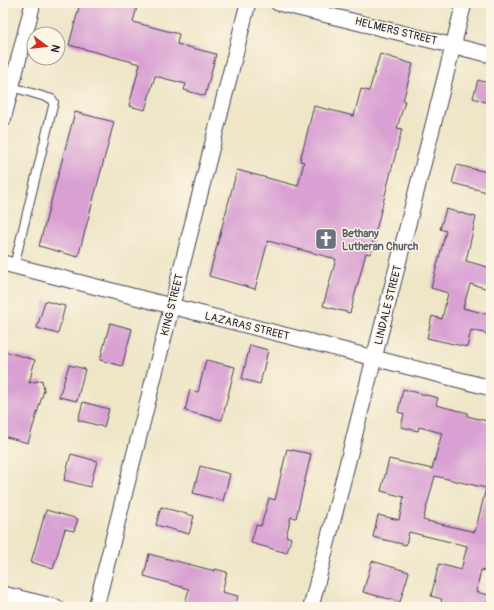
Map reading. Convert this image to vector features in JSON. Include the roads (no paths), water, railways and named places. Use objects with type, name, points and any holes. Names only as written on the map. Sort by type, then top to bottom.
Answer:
[{"type":"street","points":[[3,120],[33,3]]},
{"type":"street","name":"KING STREET","points":[[96,607],[248,3]]},
{"type":"street","name":"HELMERS STREET","points":[[278,3],[491,55]]},
{"type":"street","name":"LINDALE STREET","points":[[311,607],[464,3]]},
{"type":"street","name":"LAZARAS STREET","points":[[9,265],[491,388]]},
{"type":"street","points":[[3,594],[56,607]]},
{"type":"lane","points":[[9,265],[54,102],[52,99],[12,87]]},
{"type":"place","name":"Bethany Lutheran Church","points":[[326,239]]}]
